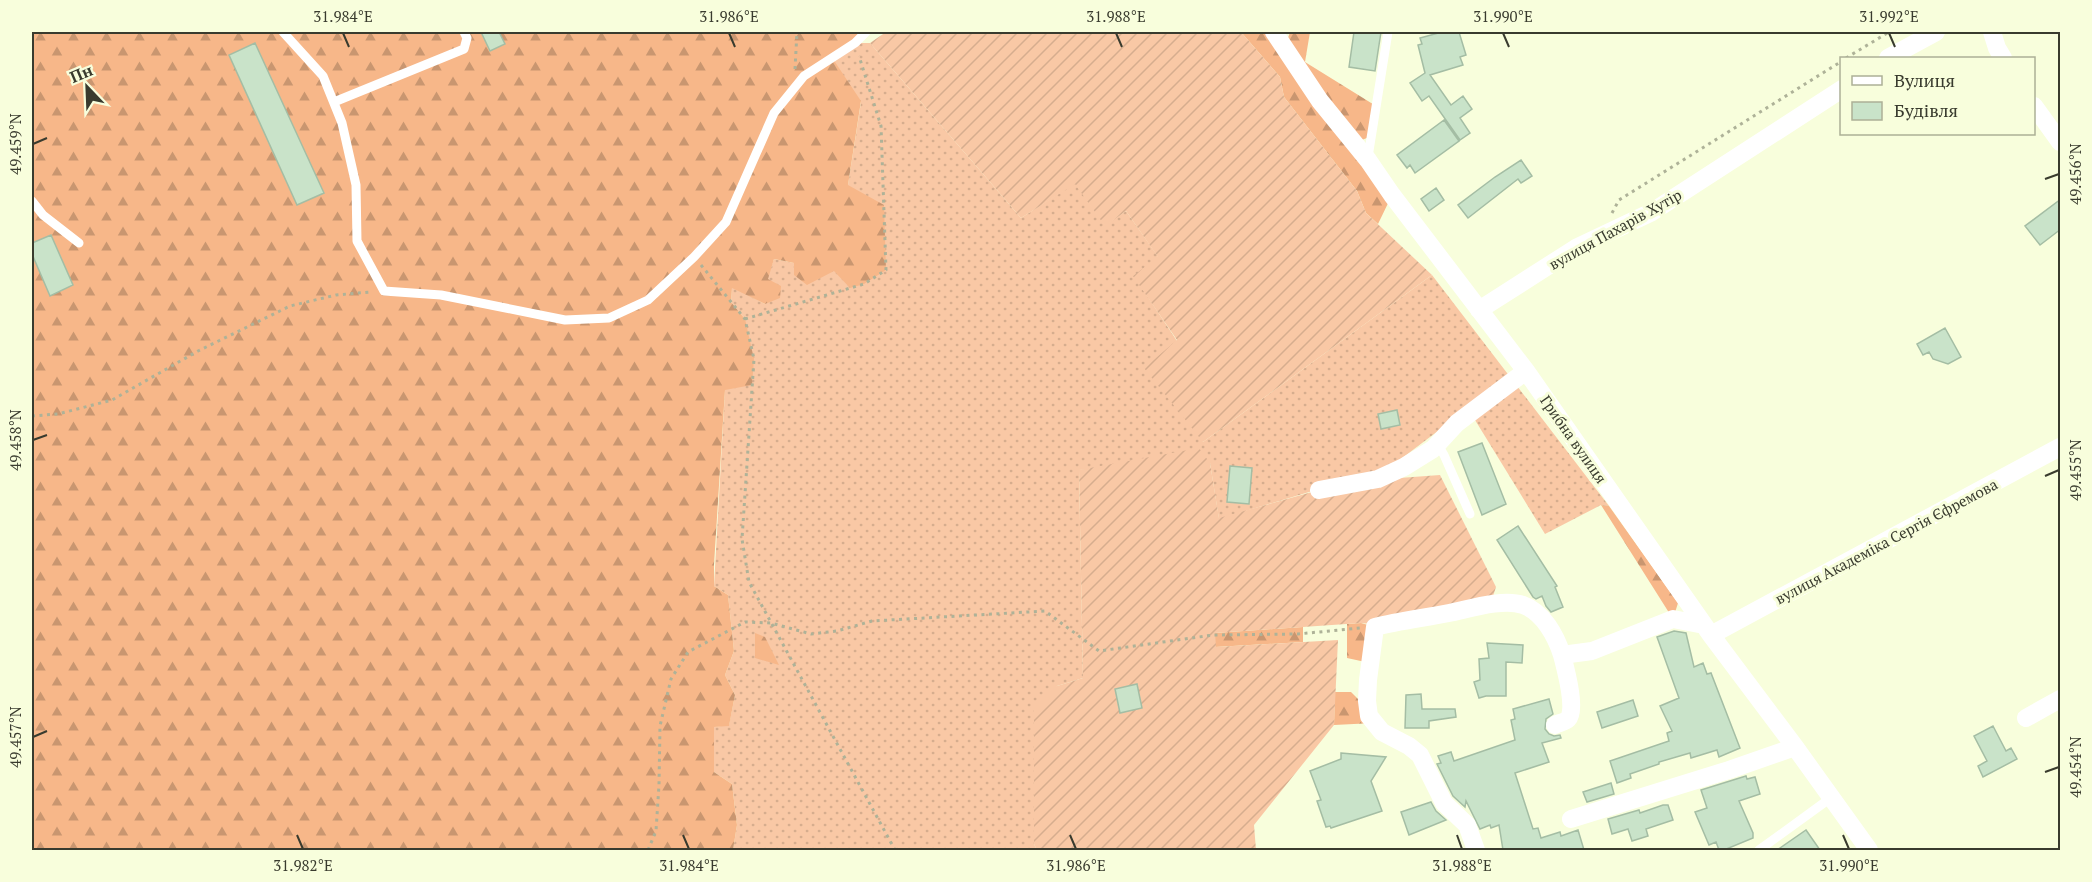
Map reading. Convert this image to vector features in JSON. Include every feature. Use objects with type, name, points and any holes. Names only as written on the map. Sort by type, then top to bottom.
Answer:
[{"type":"street","name":"Грибна вулиця","points":[[1274,32],[1320,101],[1368,160],[1526,371],[1707,630],[1869,850]]},
{"type":"street","points":[[1890,57],[1936,32]]},
{"type":"street","points":[[1992,32],[2002,57]]},
{"type":"street","name":"вулиця Пахарів Хутір","points":[[1479,310],[1576,248],[1652,212],[1840,90]]},
{"type":"street","points":[[2035,107],[2061,142]]},
{"type":"street","points":[[1319,490],[1386,477],[1428,453],[1457,423],[1526,371]]},
{"type":"street","name":"вулиця Академіка Сергія Єфремова","points":[[1707,630],[2061,447]]},
{"type":"street","points":[[1673,619],[1683,596]]},
{"type":"street","points":[[1476,850],[1467,825],[1444,803],[1420,755],[1409,746],[1382,732],[1369,716],[1367,691],[1375,627],[1490,605],[1517,604],[1529,608],[1539,616],[1557,642],[1562,655],[1570,692],[1571,713],[1568,720],[1555,725]]},
{"type":"street","points":[[1562,655],[1592,651],[1673,619],[1707,630]]},
{"type":"street","points":[[2026,718],[2061,699]]},
{"type":"street","points":[[1571,819],[1737,768],[1795,747]]},
{"type":"lane","points":[[283,32],[323,76],[334,102],[342,123],[356,185],[357,241],[384,291],[441,296],[565,320],[609,318],[648,300],[694,257],[726,222],[774,113],[804,76],[855,43],[866,32]]},
{"type":"lane","points":[[334,102],[464,49],[467,38],[464,32]]},
{"type":"lane","points":[[1368,160],[1388,32]]},
{"type":"lane","points":[[32,201],[43,215],[79,243]]},
{"type":"lane","points":[[1438,445],[1470,514]]},
{"type":"lane","points":[[1759,850],[1832,797]]},
{"type":"path","points":[[795,88],[797,32]]},
{"type":"path","points":[[1848,57],[1889,32]]},
{"type":"path","points":[[745,319],[864,284],[886,270],[881,126],[855,43]]},
{"type":"path","points":[[1598,238],[1619,200],[1840,62]]},
{"type":"path","points":[[694,257],[745,319],[754,359],[742,539],[749,582],[895,850]]},
{"type":"path","points":[[32,416],[58,414],[112,400],[198,351],[290,306],[336,295],[384,291]]},
{"type":"path","points":[[648,850],[656,831],[660,726],[671,679],[688,652],[745,622],[771,623],[811,634],[837,631],[872,621],[1045,610],[1099,651],[1213,635],[1298,634],[1375,627]]},
{"type":"shaded area","points":[[886,32],[1241,32],[1280,77],[1284,97],[1357,191],[1366,213],[1432,275],[1203,442],[1144,368],[1177,340],[1133,276],[1158,257],[1126,211],[1105,226],[1075,184],[1021,218],[870,43]]},
{"type":"shaded area","points":[[855,43],[870,43],[1021,218],[1075,183],[1105,225],[1126,211],[1159,258],[1134,276],[1177,341],[1203,442],[1432,275],[1609,506],[1601,505],[1545,534],[1467,409],[1389,468],[1219,519],[1210,463],[1079,470],[1083,678],[1057,686],[1034,844],[1037,850],[733,850],[737,825],[732,784],[714,772],[714,727],[729,725],[735,695],[725,675],[734,651],[728,595],[714,586],[725,390],[745,319],[731,302],[732,287],[765,304],[767,279],[774,259],[794,263],[848,185],[861,102],[831,59]]},
{"type":"shaded area","points":[[1199,448],[1210,463],[1219,518],[1319,490],[1372,480],[1440,475],[1496,587],[1490,605],[1382,625],[1361,623],[1215,633],[1216,647],[1338,640],[1334,725],[1254,825],[1256,850],[1037,850],[1034,844],[1034,708],[1057,686],[1083,678],[1079,470]]},
{"type":"green space","points":[[32,32],[866,32],[831,56],[861,101],[848,185],[884,205],[886,270],[864,284],[850,288],[834,271],[807,285],[794,275],[794,263],[774,259],[768,279],[781,286],[780,298],[765,304],[732,288],[731,302],[745,319],[754,359],[752,385],[725,390],[714,565],[714,586],[728,595],[734,651],[725,675],[735,695],[729,726],[714,727],[714,772],[732,784],[737,825],[733,850],[32,850]]},
{"type":"green space","points":[[1241,32],[1274,32],[1285,47],[1290,32],[1310,32],[1305,62],[1376,106],[1372,136],[1354,143],[1392,195],[1378,224],[1366,213],[1357,191],[1284,97],[1280,77]]},
{"type":"green space","points":[[1601,505],[1609,506],[1678,603],[1673,619]]},
{"type":"green space","points":[[1361,623],[1375,627],[1370,663],[1347,658],[1347,624]]},
{"type":"green space","points":[[1303,627],[1303,642],[1215,647],[1215,633]]},
{"type":"green space","points":[[755,633],[765,637],[779,665],[755,658]]},
{"type":"green space","points":[[1335,692],[1351,692],[1367,708],[1374,723],[1334,725]]},
{"type":"building","points":[[481,32],[499,32],[505,44],[490,51]]},
{"type":"building","points":[[1354,32],[1381,32],[1375,71],[1349,67]]},
{"type":"building","points":[[1442,32],[1459,32],[1466,55],[1460,57],[1463,65],[1430,75],[1451,105],[1463,96],[1472,109],[1460,118],[1470,133],[1460,140],[1429,96],[1422,101],[1410,83],[1425,73],[1418,45],[1422,44],[1420,38]]},
{"type":"building","points":[[255,43],[324,193],[297,205],[229,55]]},
{"type":"building","points":[[1444,120],[1459,141],[1415,173],[1410,165],[1407,168],[1397,155]]},
{"type":"building","points":[[1521,160],[1532,176],[1521,183],[1518,179],[1468,218],[1458,205]]},
{"type":"building","points":[[1436,188],[1444,200],[1429,211],[1421,199]]},
{"type":"building","points":[[2061,199],[2061,229],[2040,245],[2025,226]]},
{"type":"building","points":[[51,235],[73,285],[50,296],[32,254],[32,243]]},
{"type":"building","points":[[1945,328],[1961,357],[1948,364],[1933,359],[1929,352],[1923,355],[1917,344]]},
{"type":"building","points":[[1397,410],[1400,425],[1381,429],[1378,414]]},
{"type":"building","points":[[1482,443],[1506,504],[1482,515],[1458,452]]},
{"type":"building","points":[[1230,466],[1252,468],[1249,504],[1227,502]]},
{"type":"building","points":[[1518,526],[1557,586],[1555,587],[1563,607],[1551,612],[1542,596],[1536,599],[1533,597],[1497,540]]},
{"type":"building","points":[[1674,631],[1686,633],[1694,667],[1703,663],[1707,674],[1711,673],[1740,748],[1719,757],[1717,750],[1691,758],[1690,753],[1659,762],[1659,764],[1630,774],[1631,778],[1617,783],[1610,761],[1669,741],[1667,733],[1672,731],[1660,706],[1679,698],[1657,637]]},
{"type":"building","points":[[1487,643],[1523,645],[1522,663],[1506,662],[1506,696],[1479,698],[1474,682],[1480,680],[1479,659],[1489,658]]},
{"type":"building","points":[[1137,684],[1142,708],[1120,713],[1115,689]]},
{"type":"building","points":[[1421,694],[1422,709],[1455,709],[1456,717],[1429,721],[1429,728],[1405,728],[1406,695]]},
{"type":"building","points":[[1549,699],[1553,714],[1546,719],[1545,729],[1549,734],[1560,735],[1561,738],[1542,743],[1549,762],[1515,773],[1533,829],[1538,828],[1541,838],[1560,832],[1561,836],[1578,830],[1584,850],[1503,850],[1499,825],[1491,828],[1490,825],[1480,829],[1466,801],[1465,807],[1453,796],[1437,764],[1441,763],[1438,756],[1451,752],[1454,761],[1515,740],[1511,720],[1515,719],[1513,709]]},
{"type":"building","points":[[1633,700],[1638,716],[1602,728],[1597,712]]},
{"type":"building","points":[[1993,726],[2006,751],[2011,748],[2017,759],[1983,777],[1978,766],[1987,761],[1974,736]]},
{"type":"building","points":[[1341,753],[1386,757],[1371,781],[1382,811],[1331,828],[1326,827],[1317,801],[1321,800],[1310,771],[1341,759]]},
{"type":"building","points":[[1746,776],[1747,779],[1755,777],[1760,794],[1739,801],[1753,838],[1719,850],[1716,842],[1709,845],[1695,812],[1707,808],[1701,790]]},
{"type":"building","points":[[1611,783],[1614,794],[1587,802],[1583,792]]},
{"type":"building","points":[[1431,802],[1436,811],[1446,820],[1409,835],[1401,812]]},
{"type":"building","points":[[1668,805],[1673,820],[1646,829],[1648,836],[1632,841],[1628,829],[1612,834],[1608,819],[1639,810],[1640,813]]},
{"type":"building","points":[[1806,830],[1820,850],[1777,850]]}]
